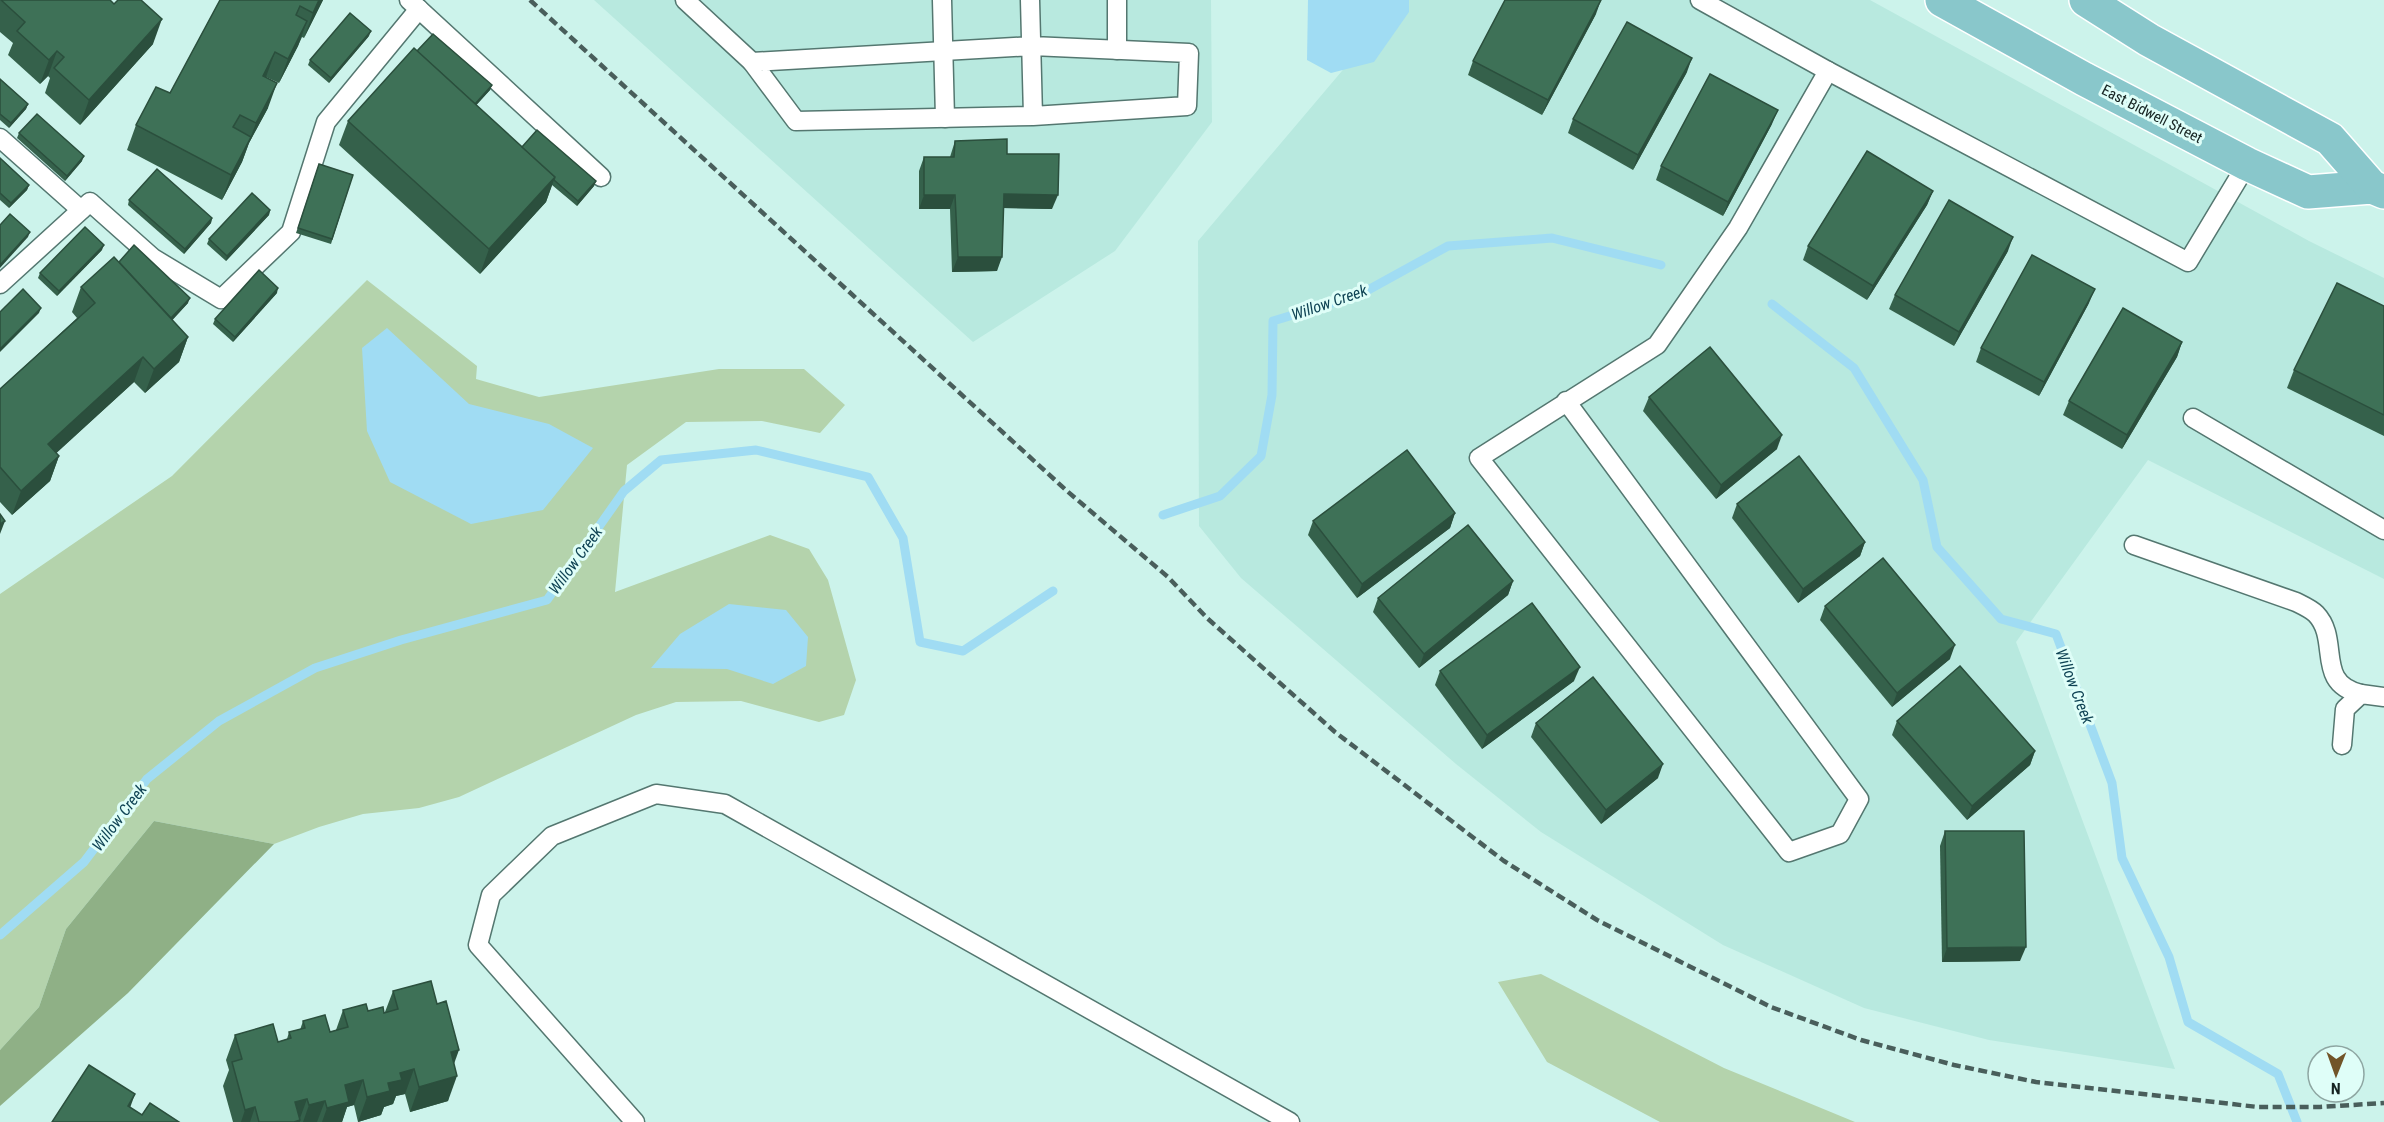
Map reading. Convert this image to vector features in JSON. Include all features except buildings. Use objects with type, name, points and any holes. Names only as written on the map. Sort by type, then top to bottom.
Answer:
[{"type":"main road","name":"East Bidwell Street","points":[[1942,0],[2084,79],[2247,164],[2308,192],[2378,189]]},
{"type":"main road","name":"East Bidwell Street","points":[[2086,0],[2149,40],[2331,139],[2378,189]]},
{"type":"lane","points":[[685,0],[753,62],[796,121],[1033,116],[1187,106],[1189,54],[1032,46],[753,62]]},
{"type":"lane","points":[[942,0],[945,118]]},
{"type":"lane","points":[[1030,0],[1033,116]]},
{"type":"lane","points":[[1117,50],[1118,0]]},
{"type":"lane","points":[[1700,0],[1828,71],[2188,262],[2247,164]]},
{"type":"lane","points":[[0,285],[90,202],[153,258],[221,299],[291,232],[326,122],[414,5],[601,177]]},
{"type":"lane","points":[[1566,401],[1859,800],[1840,834],[1790,852],[1479,458],[1566,401],[1658,345],[1738,228],[1828,71]]},
{"type":"lane","points":[[0,138],[81,210]]},
{"type":"lane","points":[[2193,418],[2384,530]]},
{"type":"lane","points":[[2134,545],[2296,602],[2316,614],[2326,632],[2334,678],[2349,692],[2384,697]]},
{"type":"lane","points":[[2342,745],[2345,710],[2361,694]]},
{"type":"lane","points":[[635,1122],[478,945],[490,895],[552,836],[656,794],[725,804],[1290,1122]]},
{"type":"shaded area","points":[[594,0],[1211,0],[1212,122],[1115,251],[973,342]]},
{"type":"shaded area","points":[[1402,0],[1870,0],[2309,241],[2384,278],[2384,579],[2148,460],[2016,642],[2175,1069],[1989,1040],[1864,1008],[1723,945],[1541,832],[1456,764],[1241,578],[1199,526],[1198,241]]},
{"type":"shaded area","points":[[367,280],[477,366],[476,379],[539,397],[719,369],[804,369],[845,405],[820,433],[762,421],[686,422],[627,465],[615,592],[770,535],[809,549],[828,580],[856,680],[844,715],[819,722],[741,701],[676,702],[636,715],[459,797],[419,808],[363,814],[274,844],[154,821],[66,929],[39,1007],[0,1050],[0,594],[172,476]]},
{"type":"shaded area","points":[[154,821],[274,844],[128,993],[0,1106],[0,1050],[39,1007],[66,929]]},
{"type":"shaded area","points":[[1541,974],[1724,1068],[1855,1122],[1660,1122],[1547,1062],[1498,982]]},
{"type":"water","points":[[1308,0],[1409,0],[1409,12],[1374,62],[1331,73],[1307,60]]},
{"type":"water","points":[[387,328],[469,404],[549,424],[593,448],[543,510],[471,524],[390,482],[367,431],[362,348]]},
{"type":"water","points":[[729,604],[786,610],[808,637],[806,666],[773,684],[727,669],[651,668],[680,634]]},
{"type":"waterway","name":"Willow Creek","points":[[1163,515],[1220,496],[1261,456],[1272,395],[1273,321],[1359,295],[1448,246],[1552,238],[1661,265]]},
{"type":"waterway","name":"Willow Creek","points":[[1772,304],[1854,368],[1923,480],[1937,547],[2001,619],[2056,634],[2112,783],[2122,858],[2169,957],[2188,1022],[2278,1074],[2297,1122]]},
{"type":"waterway","name":"Willow Creek","points":[[0,935],[84,862],[147,779],[219,721],[315,668],[401,640],[547,600],[624,491],[661,460],[756,450],[868,477],[903,538],[920,642],[963,651],[1053,591]]},
{"type":"railway","points":[[530,0],[1067,491],[1168,577],[1207,618],[1335,732],[1504,861],[1597,920],[1771,1007],[1861,1040],[1954,1065],[2036,1082],[2258,1107],[2320,1107],[2384,1103]]}]
